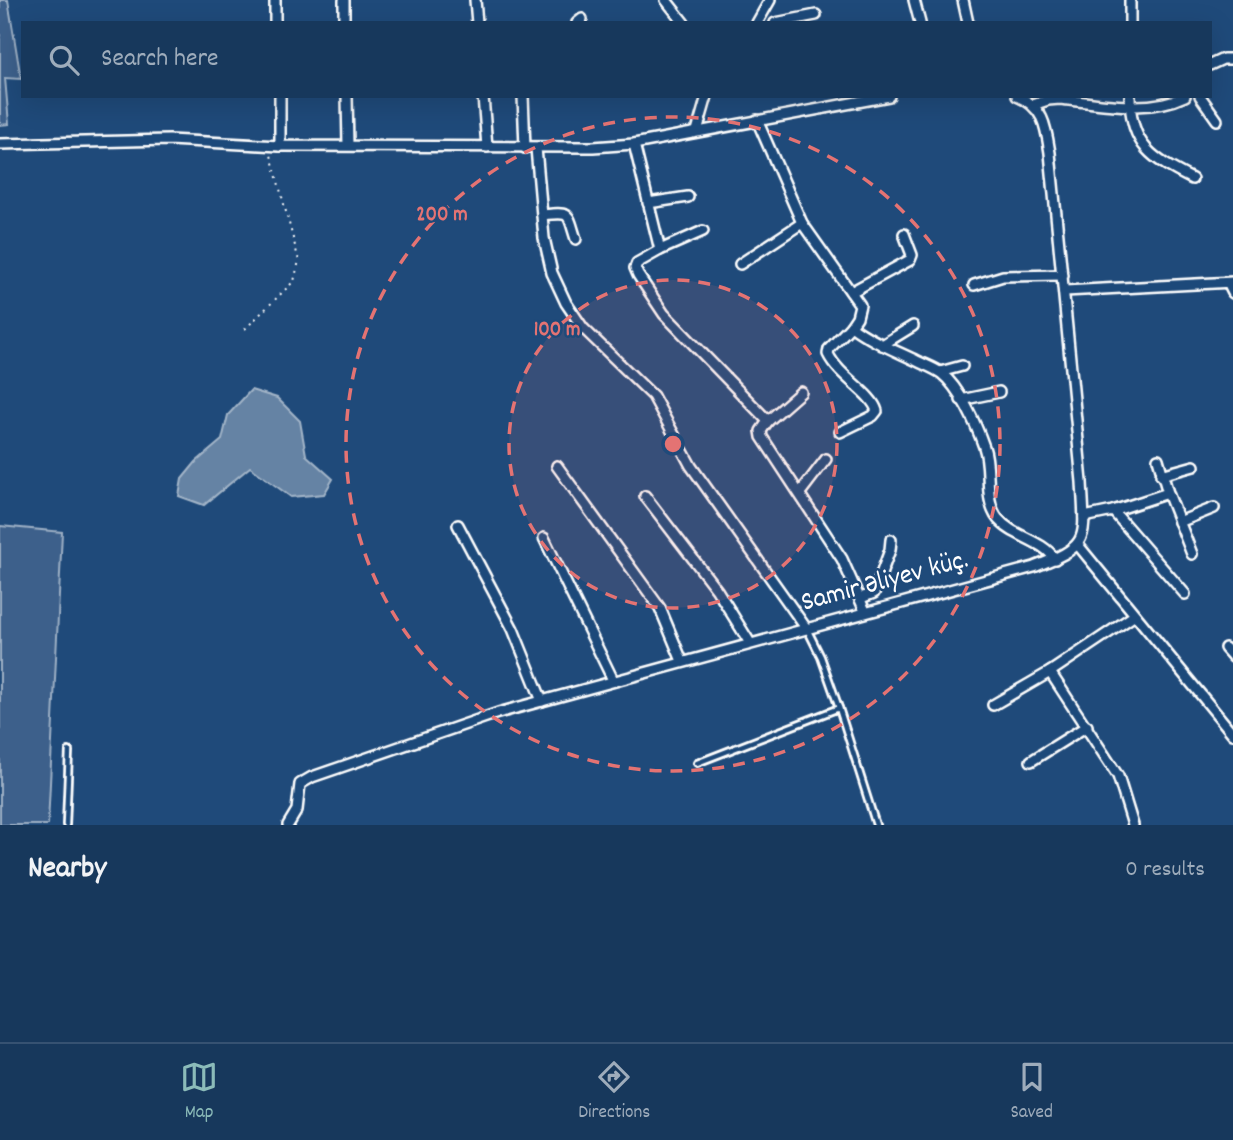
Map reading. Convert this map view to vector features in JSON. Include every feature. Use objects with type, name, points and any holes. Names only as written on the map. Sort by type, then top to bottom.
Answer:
[{"type":"street","points":[[275,0],[275,21]]},
{"type":"street","points":[[344,0],[344,21]]},
{"type":"street","points":[[475,0],[477,21]]},
{"type":"street","points":[[666,0],[682,21]]},
{"type":"street","points":[[758,21],[770,0]]},
{"type":"street","points":[[914,0],[919,21]]},
{"type":"street","points":[[963,0],[968,21]]},
{"type":"street","points":[[1129,0],[1130,21]]},
{"type":"street","points":[[785,21],[816,15]]},
{"type":"street","points":[[1212,64],[1233,58]]},
{"type":"street","points":[[275,145],[280,98]]},
{"type":"street","points":[[347,98],[348,145]]},
{"type":"street","points":[[482,98],[486,147]]},
{"type":"street","points":[[523,98],[525,148]]},
{"type":"street","points":[[697,131],[706,98]]},
{"type":"street","points":[[0,144],[169,140],[275,145],[525,148],[634,144],[879,98]]},
{"type":"street","points":[[1021,98],[1033,104],[1043,121],[1050,153],[1065,291],[1084,517],[1078,545],[1233,734]]},
{"type":"street","points":[[1033,104],[1060,99],[1160,104],[1179,98]]},
{"type":"street","points":[[1201,98],[1217,120]]},
{"type":"street","points":[[1130,101],[1135,131],[1142,145],[1158,161],[1192,180]]},
{"type":"street","points":[[757,120],[802,223],[860,309],[851,326],[829,349],[828,355],[843,376],[875,404],[877,411],[873,416],[840,432]]},
{"type":"street","points":[[634,144],[660,250]]},
{"type":"street","points":[[536,148],[544,238],[552,273],[566,303],[583,328],[653,396],[691,466],[806,628]]},
{"type":"street","points":[[648,203],[688,197]]},
{"type":"street","points":[[542,215],[564,213],[568,216],[576,239]]},
{"type":"street","points":[[740,264],[802,223]]},
{"type":"street","points":[[703,231],[637,262],[635,268],[664,314],[768,421]]},
{"type":"street","points":[[851,292],[910,260],[912,255],[904,234]]},
{"type":"street","points":[[974,285],[1003,276],[1063,275]]},
{"type":"street","points":[[1065,291],[1231,282],[1233,293]]},
{"type":"street","points":[[851,326],[882,345],[940,372],[952,384],[976,427],[987,456],[990,501],[996,517],[1004,525],[1050,552],[1055,559]]},
{"type":"street","points":[[882,345],[913,326]]},
{"type":"street","points":[[940,372],[961,366]]},
{"type":"street","points":[[961,400],[999,392]]},
{"type":"street","points":[[801,393],[768,421],[761,431],[762,437],[842,559],[861,598],[864,611]]},
{"type":"street","points":[[800,493],[826,459]]},
{"type":"street","points":[[1158,460],[1161,475],[1192,554]]},
{"type":"street","points":[[557,466],[660,608],[682,661]]},
{"type":"street","points":[[1161,475],[1195,466]]},
{"type":"street","points":[[1084,517],[1113,511],[1168,493]]},
{"type":"street","points":[[645,496],[717,590],[750,643]]},
{"type":"street","points":[[1179,522],[1214,508]]},
{"type":"street","points":[[1113,511],[1185,594]]},
{"type":"street","points":[[458,525],[513,629],[542,701]]},
{"type":"street","points":[[544,538],[614,680]]},
{"type":"street","points":[[861,598],[874,593],[890,550],[891,540]]},
{"type":"street","name":"Samir Əliyev küç.","points":[[288,825],[294,818],[299,789],[304,779],[486,717],[1034,566],[1072,551],[1078,545]]},
{"type":"street","points":[[993,705],[1050,672],[1135,615]]},
{"type":"street","points":[[1225,648],[1233,657]]},
{"type":"street","points":[[1050,672],[1118,776],[1133,825]]},
{"type":"street","points":[[1031,761],[1087,726]]},
{"type":"lane","points":[[806,628],[821,657],[876,825]]},
{"type":"lane","points":[[697,763],[839,708]]},
{"type":"lane","points":[[66,825],[69,751]]},
{"type":"path","points":[[245,329],[294,281],[299,261],[275,145]]},
{"type":"shaded area","points":[[0,0],[8,0],[21,79],[5,78],[9,124],[0,125]]},
{"type":"shaded area","points":[[251,390],[277,398],[300,421],[306,455],[333,479],[324,494],[291,497],[250,467],[204,505],[179,496],[182,479],[196,462],[222,440],[228,415]]},
{"type":"shaded area","points":[[0,526],[62,532],[48,825],[0,825]]}]
